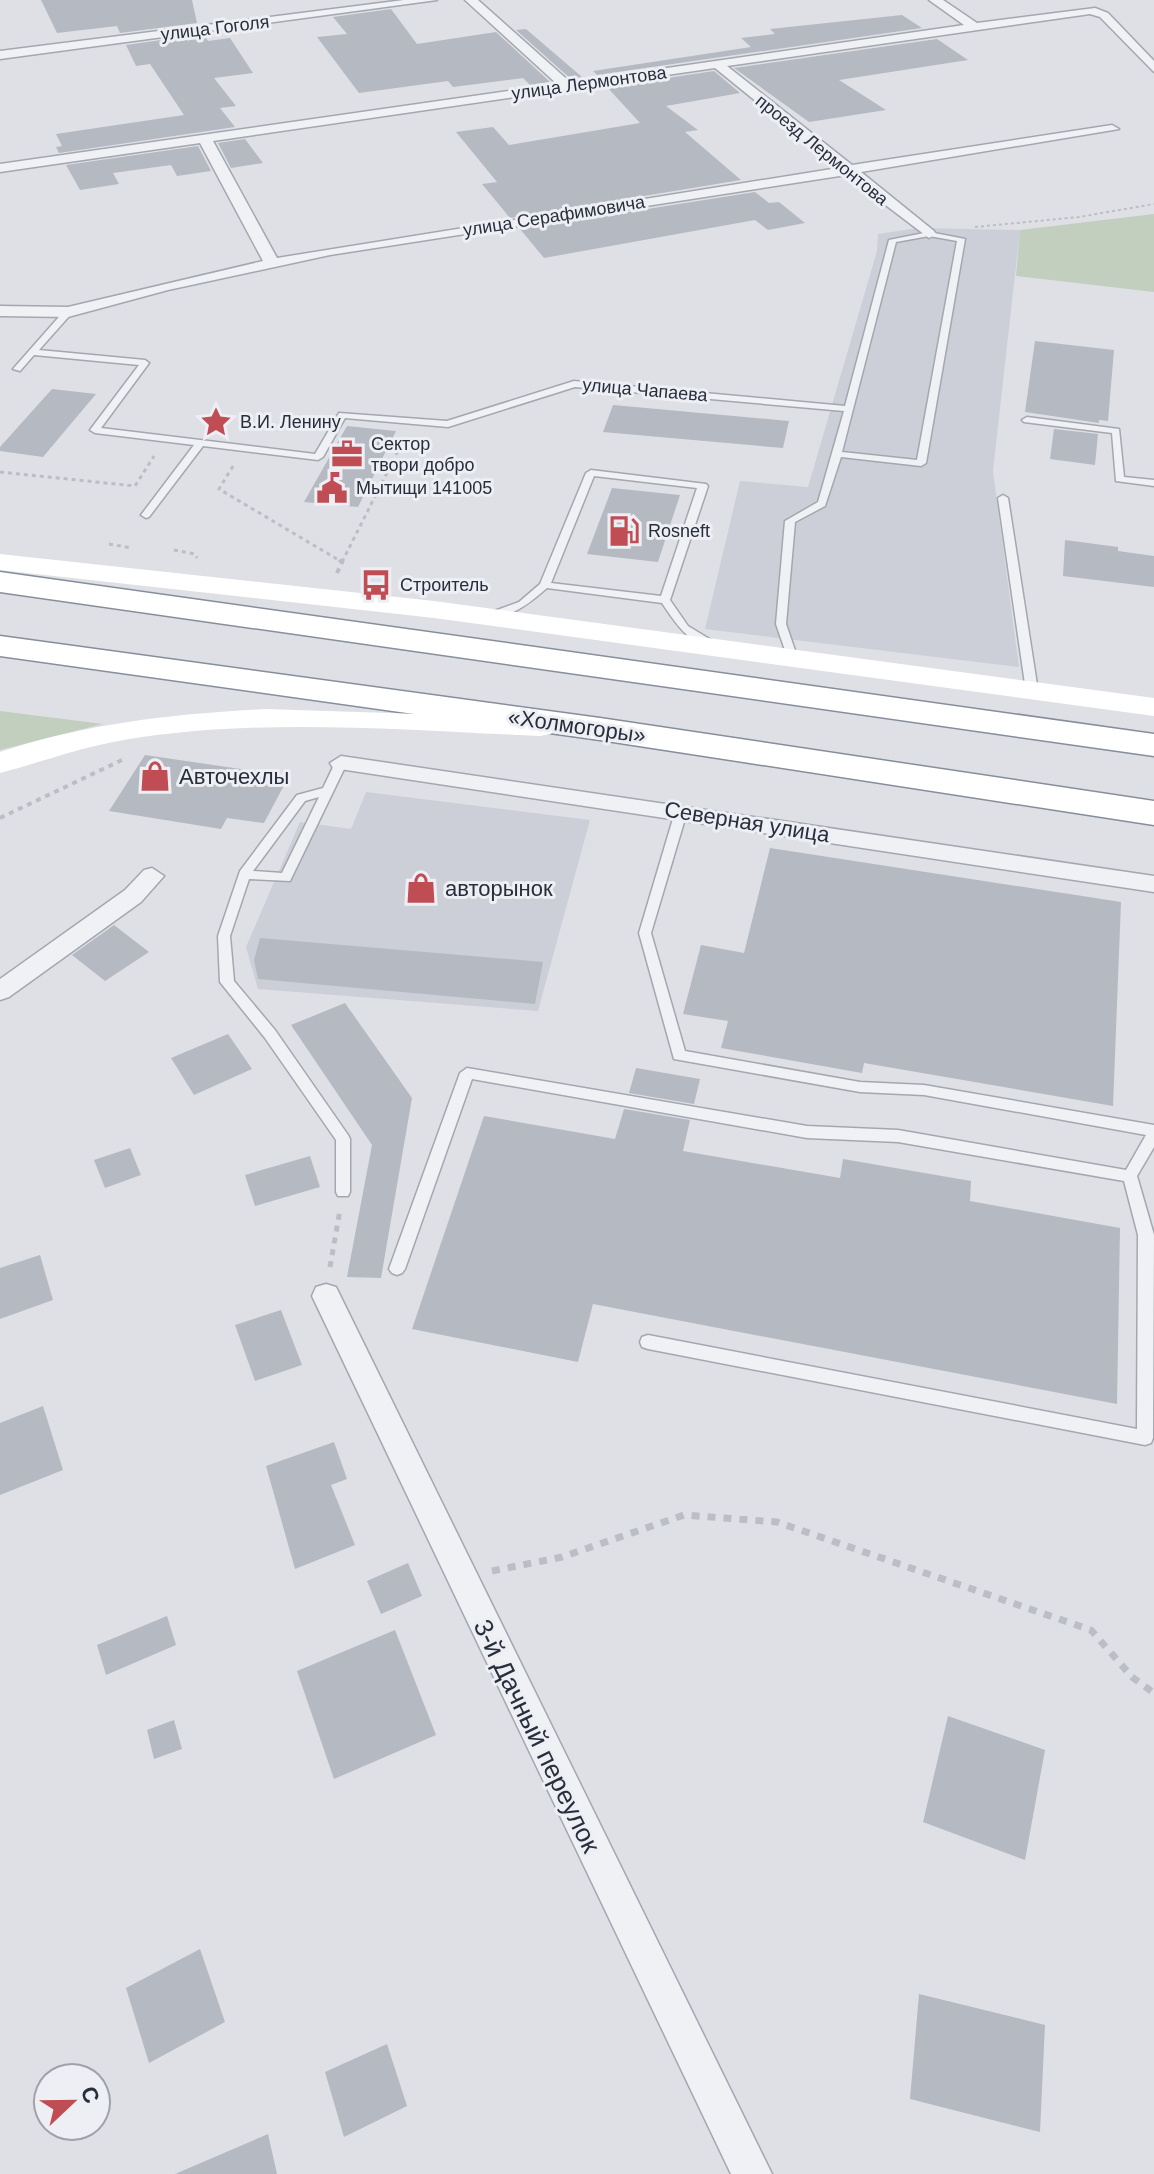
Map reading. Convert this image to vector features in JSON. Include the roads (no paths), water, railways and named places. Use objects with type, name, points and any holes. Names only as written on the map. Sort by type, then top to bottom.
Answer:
[{"type":"highway","points":[[0,582],[1154,745]]},
{"type":"highway","name":"«Холмогоры»","points":[[0,646],[600,729],[1154,813]]},
{"type":"street","name":"улица Гоголя","points":[[0,55],[431,0]]},
{"type":"street","points":[[471,0],[567,86]]},
{"type":"street","points":[[935,0],[975,27]]},
{"type":"street","name":"улица Лермонтова","points":[[0,168],[1099,11],[1154,68]]},
{"type":"street","name":"проезд Лермонтова","points":[[717,64],[929,234]]},
{"type":"street","name":"улица Серафимовича","points":[[0,311],[68,312],[272,263],[1112,129]]},
{"type":"street","points":[[204,138],[231,181],[236,202],[272,263]]},
{"type":"street","points":[[0,543],[162,577]]},
{"type":"street","points":[[0,562],[162,577],[490,616],[1154,707]]},
{"type":"street","points":[[0,653],[71,657]]},
{"type":"street","points":[[0,763],[72,741],[113,733],[250,721],[349,719],[600,729]]},
{"type":"street","name":"Северная улица","points":[[341,763],[1154,884]]},
{"type":"street","points":[[0,991],[133,896],[152,876]]},
{"type":"street","name":"3-й Дачный переулок","points":[[326,1296],[459,1577],[752,2174]]},
{"type":"lane","points":[[793,659],[781,624],[790,521],[822,504],[893,240],[929,234],[961,239],[921,463],[837,454]]},
{"type":"lane","points":[[17,369],[68,312]]},
{"type":"lane","name":"улица Чапаева","points":[[33,352],[145,363],[95,430],[318,457],[342,415],[448,424],[574,384],[848,409]]},
{"type":"lane","points":[[1027,420],[1116,431],[1119,479],[1154,483]]},
{"type":"lane","points":[[146,515],[200,443]]},
{"type":"lane","points":[[490,616],[523,604],[545,585],[591,473],[703,486],[665,600]]},
{"type":"lane","points":[[1003,498],[1032,691]]},
{"type":"lane","points":[[545,585],[665,600],[684,628],[716,648]]},
{"type":"lane","points":[[244,874],[286,878],[341,763]]},
{"type":"lane","points":[[327,791],[301,798],[244,874],[224,936],[227,982],[270,1034],[343,1139],[343,1192]]},
{"type":"lane","points":[[648,1342],[1145,1438],[1146,1235],[1130,1176],[1154,1132],[924,1090],[860,1087],[679,1055],[645,933],[681,812]]},
{"type":"lane","points":[[397,1269],[467,1073],[807,1132],[898,1136],[1130,1176]]},
{"type":"place","name":"В.И. Ленину","points":[[216,422]]},
{"type":"place","name":"Сектор твори добро","points":[[347,454]]},
{"type":"place","name":"Мытищи 141005","points":[[332,488]]},
{"type":"place","name":"Rosneft","points":[[624,531]]},
{"type":"place","name":"Строитель","points":[[376,585]]},
{"type":"place","name":"Авточехлы","points":[[155,776]]},
{"type":"place","name":"авторынок","points":[[421,888]]}]
